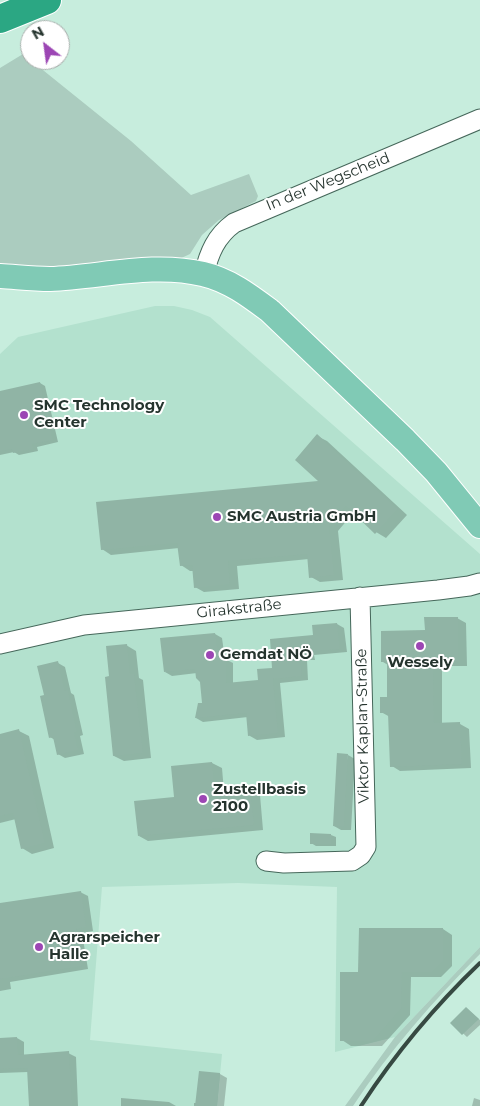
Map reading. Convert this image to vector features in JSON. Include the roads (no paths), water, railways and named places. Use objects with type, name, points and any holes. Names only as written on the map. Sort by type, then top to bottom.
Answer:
[{"type":"highway","points":[[0,19],[47,0]]},
{"type":"main road","points":[[0,276],[50,278],[160,270],[204,274],[223,281],[254,299],[282,321],[436,472],[480,526]]},
{"type":"main road","points":[[0,290],[50,278]]},
{"type":"street","name":"In der Wegscheid","points":[[204,274],[211,250],[217,239],[225,229],[234,223],[480,119]]},
{"type":"street","name":"Girakstraße","points":[[0,644],[84,625],[438,590],[480,583]]},
{"type":"street","name":"Viktor Kaplan-Straße","points":[[266,861],[284,863],[352,861],[361,855],[366,847],[360,597]]},
{"type":"railway","points":[[361,1106],[416,1031],[480,963]]},
{"type":"place","name":"SMC Technology Center","points":[[24,415]]},
{"type":"place","name":"SMC Austria GmbH","points":[[217,517]]},
{"type":"place","name":"Wessely","points":[[420,646]]},
{"type":"place","name":"Gemdat NÖ","points":[[210,655]]},
{"type":"place","name":"Zustellbasis 2100","points":[[203,799]]},
{"type":"place","name":"Agrarspeicher Halle","points":[[39,947]]}]
